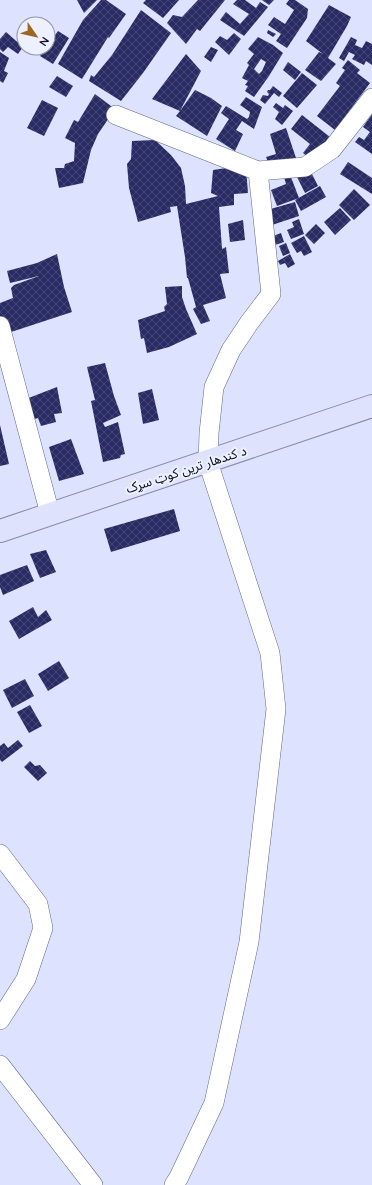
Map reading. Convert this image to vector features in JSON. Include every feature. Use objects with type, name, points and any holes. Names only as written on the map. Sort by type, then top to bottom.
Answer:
[{"type":"main road","name":"د کندهار ترين کوټ سړک","points":[[0,530],[208,462],[372,406]]},
{"type":"street","points":[[116,115],[258,171],[305,167],[332,149],[372,98]]},
{"type":"street","points":[[174,1185],[180,1177],[214,1103],[241,980],[249,942],[276,709],[270,653],[208,462],[209,432],[214,387],[231,350],[271,294],[258,171]]},
{"type":"street","points":[[0,326],[50,514]]},
{"type":"street","points":[[0,854],[38,904],[43,928],[26,979],[2,1013]]},
{"type":"street","points":[[0,1065],[91,1185]]},
{"type":"building","points":[[77,0],[97,0],[84,13]]},
{"type":"building","points":[[101,0],[106,0],[126,14],[109,38],[108,37],[82,79],[58,64],[83,20]]},
{"type":"building","points":[[146,0],[179,0],[163,18],[143,3]]},
{"type":"building","points":[[198,0],[225,0],[200,31],[197,29],[186,44],[167,23],[173,15],[182,17]]},
{"type":"building","points":[[237,0],[245,0],[256,8],[260,2],[268,7],[244,36],[220,20],[226,12],[240,24],[249,14],[233,4]]},
{"type":"building","points":[[262,0],[274,0],[269,5]]},
{"type":"building","points":[[289,0],[295,0],[308,9],[307,18],[287,48],[276,41],[281,34],[268,25],[274,17],[285,24],[294,10],[286,4]]},
{"type":"building","points":[[329,5],[351,17],[328,58],[336,64],[321,81],[305,70],[319,52],[323,54],[306,41]]},
{"type":"building","points":[[141,10],[171,33],[121,101],[89,81],[91,75],[94,77],[112,55]]},
{"type":"building","points":[[268,30],[276,34],[273,37],[267,33]]},
{"type":"building","points":[[58,31],[69,38],[53,64],[40,56],[56,56],[56,34]]},
{"type":"building","points":[[6,32],[16,41],[16,53],[8,47],[3,52],[0,49],[0,39]]},
{"type":"building","points":[[234,33],[241,39],[229,55],[215,42],[220,36],[227,40]]},
{"type":"building","points":[[258,37],[273,45],[283,53],[254,97],[245,91],[248,86],[245,85],[248,81],[242,78],[249,65],[247,63],[254,54],[248,49]],"holes":[[[261,59],[266,62],[262,71],[259,74],[254,69]]]},
{"type":"building","points":[[351,37],[357,40],[355,45],[362,48],[366,41],[372,44],[372,65],[366,61],[364,65],[352,59],[355,55],[349,52],[344,61],[339,58]]},
{"type":"building","points":[[211,47],[218,50],[211,62],[204,57]]},
{"type":"building","points":[[0,52],[9,58],[4,71],[8,73],[3,83],[0,81]]},
{"type":"building","points":[[186,54],[201,71],[180,111],[152,99]]},
{"type":"building","points":[[348,60],[360,70],[357,73],[370,83],[335,130],[317,116],[340,86],[336,83],[345,70],[342,68]]},
{"type":"building","points":[[288,62],[301,72],[295,80],[283,70]]},
{"type":"building","points":[[302,73],[317,85],[297,108],[283,96]]},
{"type":"building","points":[[57,76],[73,86],[66,97],[49,87]]},
{"type":"building","points":[[273,86],[282,93],[279,97],[274,93],[265,104],[260,100],[263,95],[268,96],[268,90],[270,90]]},
{"type":"building","points":[[195,90],[211,98],[222,106],[207,136],[176,116]]},
{"type":"building","points":[[95,94],[115,109],[98,134],[91,150],[83,183],[59,188],[55,168],[64,168],[65,164],[74,161],[75,143],[65,138],[74,120],[78,122]]},
{"type":"building","points":[[246,97],[262,107],[254,129],[242,121],[236,130],[243,134],[235,151],[216,139],[229,119],[221,113],[226,106],[247,119],[250,112],[240,105]]},
{"type":"building","points":[[42,100],[58,108],[44,136],[27,128]]},
{"type":"building","points":[[276,103],[283,108],[285,105],[293,111],[282,125],[275,119],[279,112],[273,107]]},
{"type":"building","points":[[372,114],[372,154],[355,142],[359,137],[364,140],[370,132],[363,127]]},
{"type":"building","points":[[302,115],[330,137],[312,160],[303,153],[310,144],[291,129]]},
{"type":"building","points":[[286,128],[296,158],[270,167],[266,157],[276,154],[270,134]]},
{"type":"building","points":[[155,140],[171,155],[181,168],[185,186],[186,204],[218,196],[211,193],[213,170],[233,167],[246,169],[248,193],[234,194],[234,205],[219,207],[222,249],[226,247],[229,273],[220,274],[226,298],[203,305],[210,321],[201,324],[193,309],[196,307],[187,278],[177,206],[170,207],[171,212],[138,222],[129,188],[127,164],[131,159],[132,141]]},
{"type":"building","points":[[348,162],[372,178],[372,194],[340,174]]},
{"type":"building","points":[[310,170],[318,186],[305,193],[297,177]]},
{"type":"building","points":[[289,172],[299,198],[277,206],[271,190],[286,184],[283,174]]},
{"type":"building","points":[[320,186],[326,197],[301,211],[295,200]]},
{"type":"building","points":[[354,189],[370,205],[354,220],[339,205]]},
{"type":"building","points":[[295,202],[299,216],[272,225],[267,210]]},
{"type":"building","points":[[340,208],[351,220],[335,235],[324,222]]},
{"type":"building","points":[[299,219],[304,234],[291,239],[287,230],[294,227],[292,222]]},
{"type":"building","points":[[243,220],[245,240],[230,242],[228,224]]},
{"type":"building","points":[[316,224],[325,233],[314,244],[305,235]]},
{"type":"building","points":[[281,233],[284,242],[275,245],[273,236]]},
{"type":"building","points":[[304,236],[312,252],[304,256],[301,251],[297,253],[291,243]]},
{"type":"building","points":[[286,243],[290,253],[283,256],[279,246]]},
{"type":"building","points":[[57,254],[64,287],[72,312],[2,335],[0,326],[0,303],[13,298],[11,288],[14,285],[39,276],[10,283],[7,271],[37,263]]},
{"type":"building","points":[[290,254],[295,264],[288,268],[285,263],[280,265],[278,261]]},
{"type":"building","points":[[182,286],[182,297],[197,334],[169,347],[147,353],[144,338],[141,339],[138,320],[165,311],[164,307],[167,304],[165,287]]},
{"type":"building","points":[[105,363],[121,415],[103,423],[105,427],[118,422],[125,454],[121,455],[120,458],[103,462],[91,401],[95,400],[87,367]]},
{"type":"building","points":[[57,387],[62,413],[54,414],[56,422],[41,426],[38,418],[28,421],[26,399]]},
{"type":"building","points":[[152,389],[159,420],[143,424],[138,393]]},
{"type":"building","points":[[0,425],[9,464],[0,466]]},
{"type":"building","points":[[71,439],[84,474],[59,481],[49,447]]},
{"type":"building","points":[[174,509],[180,531],[111,552],[104,529]]},
{"type":"building","points":[[46,550],[56,572],[40,578],[30,554]]},
{"type":"building","points":[[27,565],[34,581],[3,595],[0,587],[0,575]]},
{"type":"building","points":[[33,607],[38,617],[46,610],[52,620],[19,639],[9,621]]},
{"type":"building","points":[[59,661],[69,678],[48,691],[38,674]]},
{"type":"building","points":[[25,679],[34,696],[12,708],[3,690]]},
{"type":"building","points":[[30,705],[42,726],[29,733],[17,712]]},
{"type":"building","points":[[18,740],[23,746],[2,762],[0,760],[0,746],[4,743],[8,748]]},
{"type":"building","points":[[30,761],[35,766],[40,765],[47,773],[38,781],[24,767]]}]
